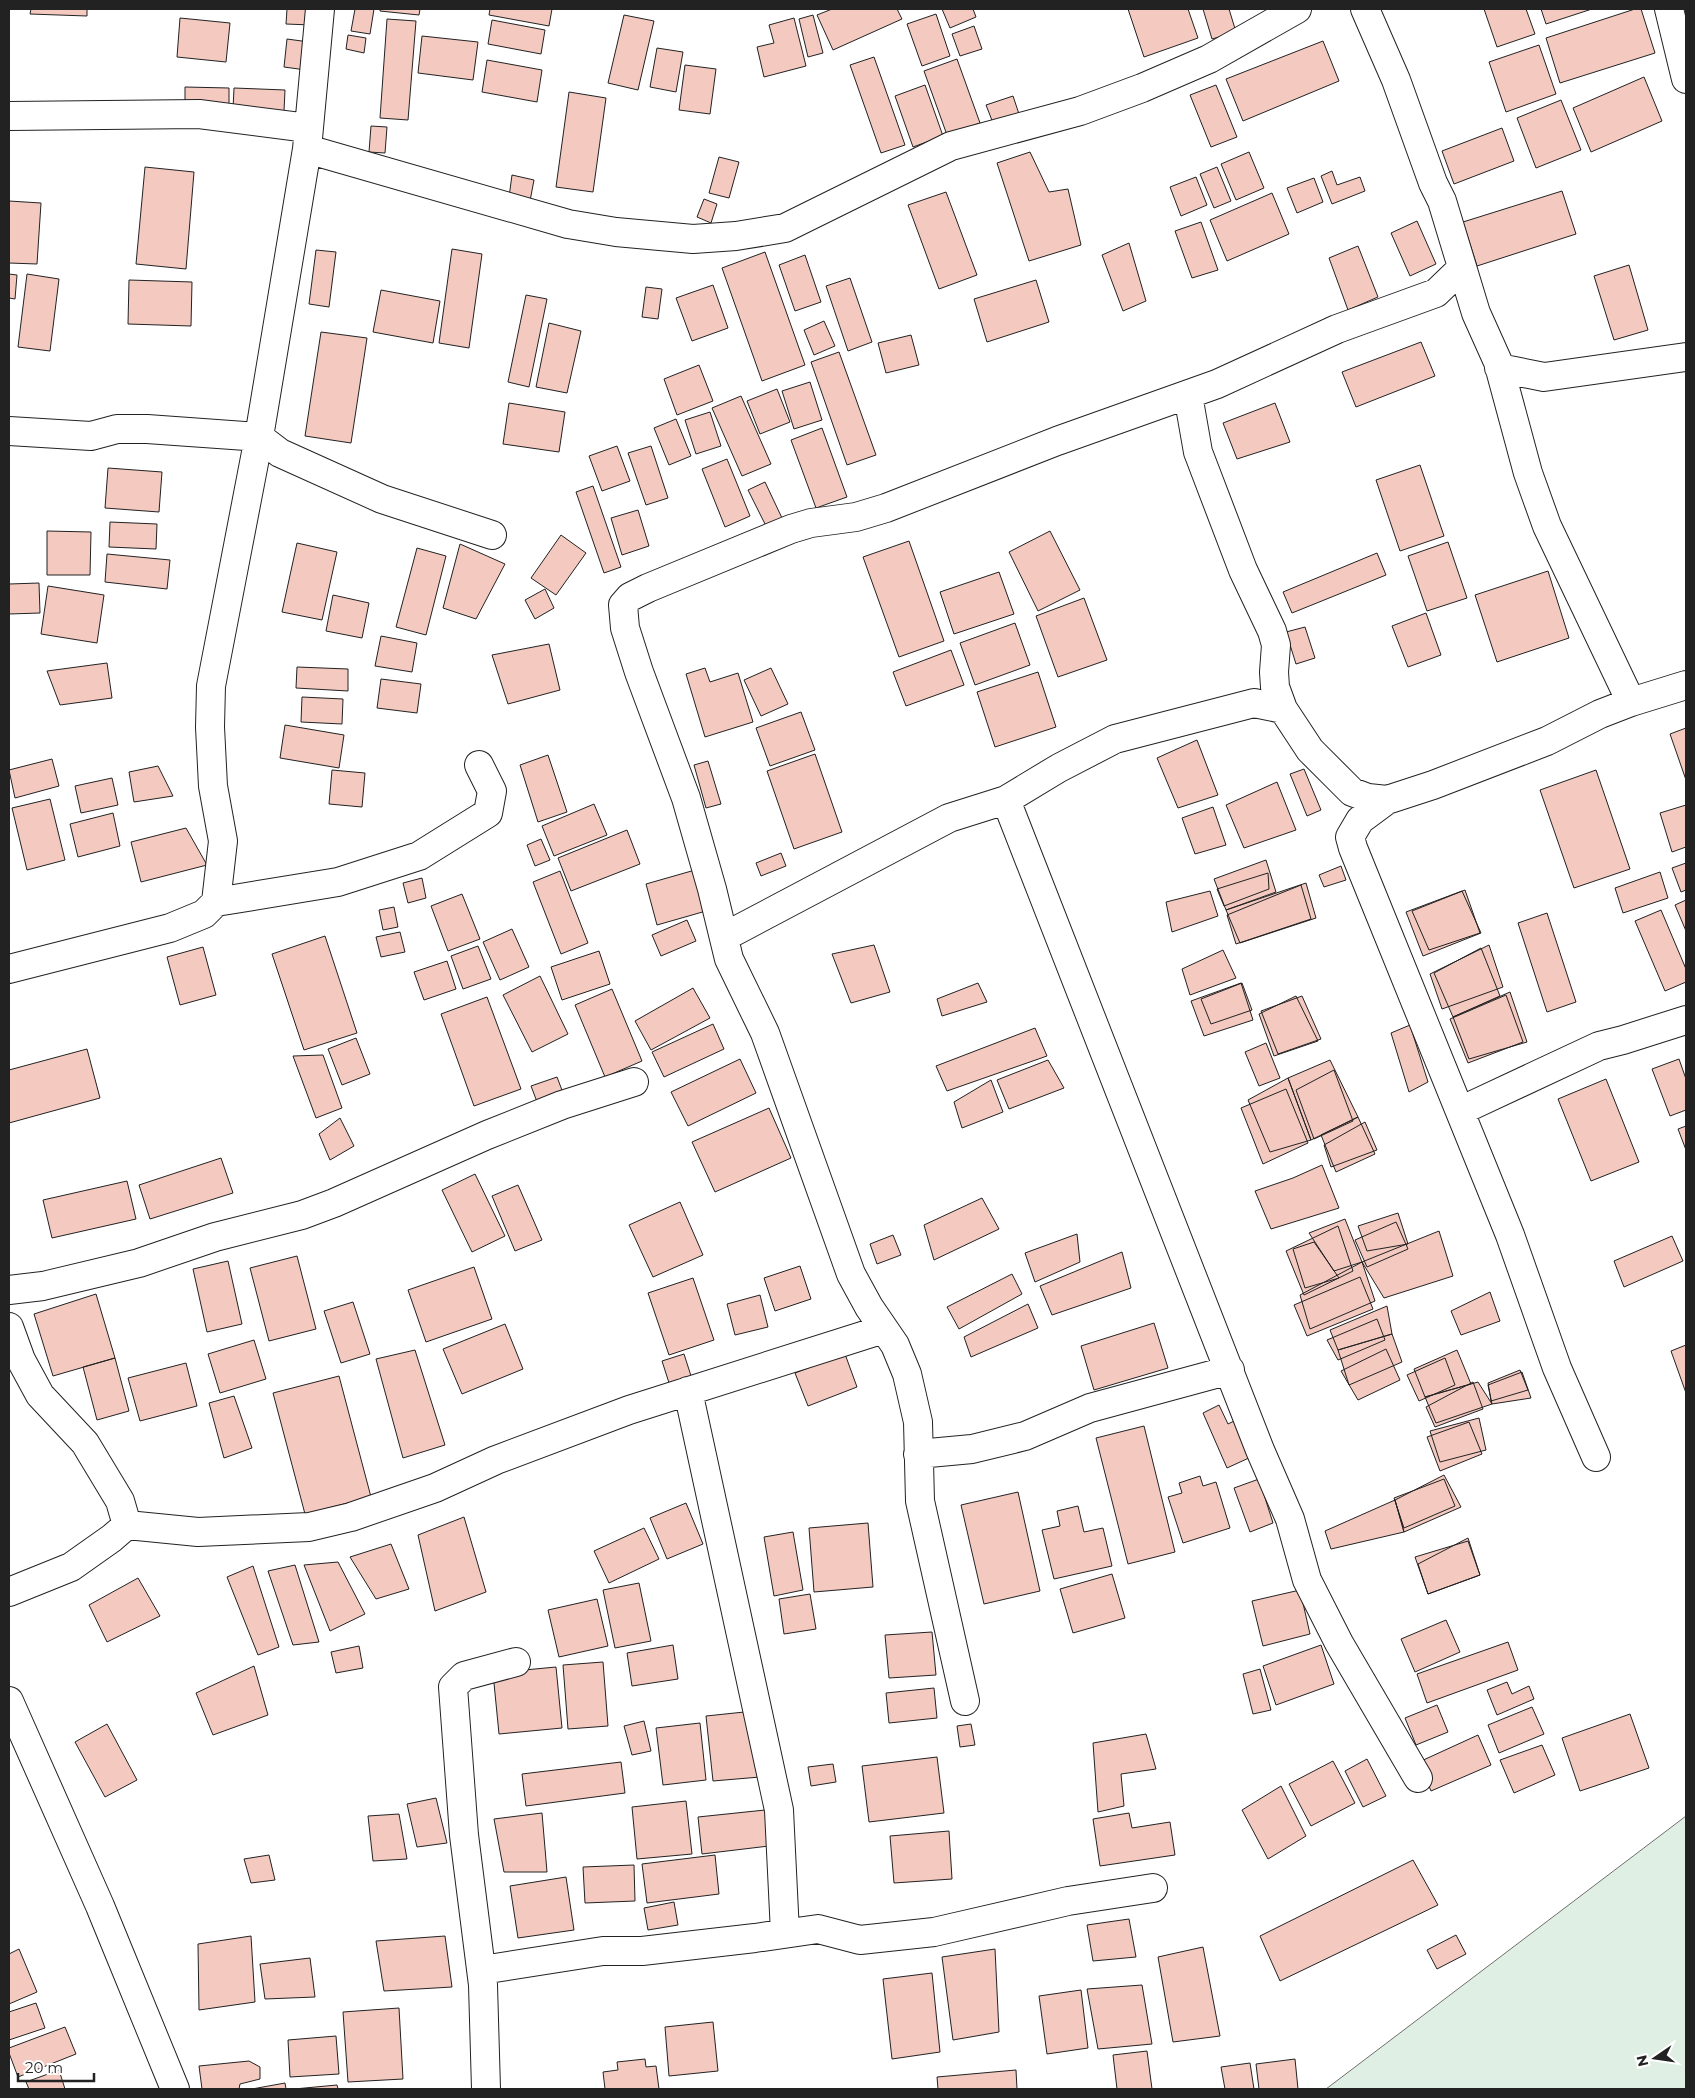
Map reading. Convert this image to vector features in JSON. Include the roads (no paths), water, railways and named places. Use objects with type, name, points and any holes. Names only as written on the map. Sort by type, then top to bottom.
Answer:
[{"type":"street","points":[[216,902],[223,841],[213,786],[210,727],[211,686],[259,437],[308,138],[320,9]]},
{"type":"street","points":[[9,116],[200,114],[308,138],[568,224],[616,232],[693,239],[736,236],[786,228],[951,146],[1080,110],[1142,88],[1208,59],[1297,9]]},
{"type":"street","points":[[1365,9],[1396,80],[1433,183],[1442,201],[1474,305],[1499,368],[1528,473],[1547,526],[1631,702]]},
{"type":"street","points":[[1669,9],[1686,79]]},
{"type":"street","points":[[965,1701],[920,1501],[918,1422],[907,1374],[895,1345],[851,1274],[765,1033],[729,959],[686,798],[625,628],[623,606],[630,597],[708,562],[791,529],[811,523],[856,517],[886,508],[1058,441],[1218,384],[1337,329],[1436,293],[1462,268]]},
{"type":"street","points":[[1436,293],[1474,305]]},
{"type":"street","points":[[1499,368],[1544,377],[1686,357]]},
{"type":"street","points":[[1188,395],[1198,452],[1243,570],[1272,631],[1276,645],[1275,687],[1283,709],[1310,750],[1352,792],[1368,798],[1387,800]]},
{"type":"street","points":[[9,431],[91,436],[117,429],[147,429],[259,437],[280,453],[382,499],[492,535]]},
{"type":"street","points":[[1254,703],[1274,672]]},
{"type":"street","points":[[1596,1457],[1557,1368],[1510,1235],[1350,837],[1360,820],[1387,800],[1433,785],[1547,741],[1600,714],[1631,702],[1686,686]]},
{"type":"street","points":[[724,937],[949,818],[1006,800],[1059,768],[1115,740],[1254,703],[1283,709]]},
{"type":"street","points":[[9,969],[170,928],[199,916],[216,902],[338,882],[419,856],[488,813],[492,791],[479,765]]},
{"type":"street","points":[[1352,792],[1360,820]]},
{"type":"street","points":[[1006,800],[1260,1450],[1290,1519],[1307,1580],[1338,1644],[1418,1778]]},
{"type":"street","points":[[1460,1111],[1599,1046],[1686,1020]]},
{"type":"street","points":[[9,1290],[43,1286],[139,1263],[215,1237],[302,1214],[334,1203],[487,1135],[562,1105],[634,1082]]},
{"type":"street","points":[[9,1327],[21,1360],[40,1395],[85,1443],[120,1501],[127,1526]]},
{"type":"street","points":[[9,1592],[71,1566],[127,1526],[198,1532],[309,1528],[435,1488],[496,1460],[629,1410],[884,1329]]},
{"type":"street","points":[[918,1454],[972,1449],[1025,1436],[1090,1408],[1230,1370]]},
{"type":"street","points":[[688,1391],[779,1810],[785,1933]]},
{"type":"street","points":[[486,2089],[482,1970],[464,1835],[453,1686],[464,1676],[516,1662]]},
{"type":"street","points":[[9,1701],[100,1906],[175,2089]]},
{"type":"street","points":[[482,1970],[603,1951],[642,1951],[818,1929],[860,1940],[934,1932],[1068,1902],[1153,1888]]}]
